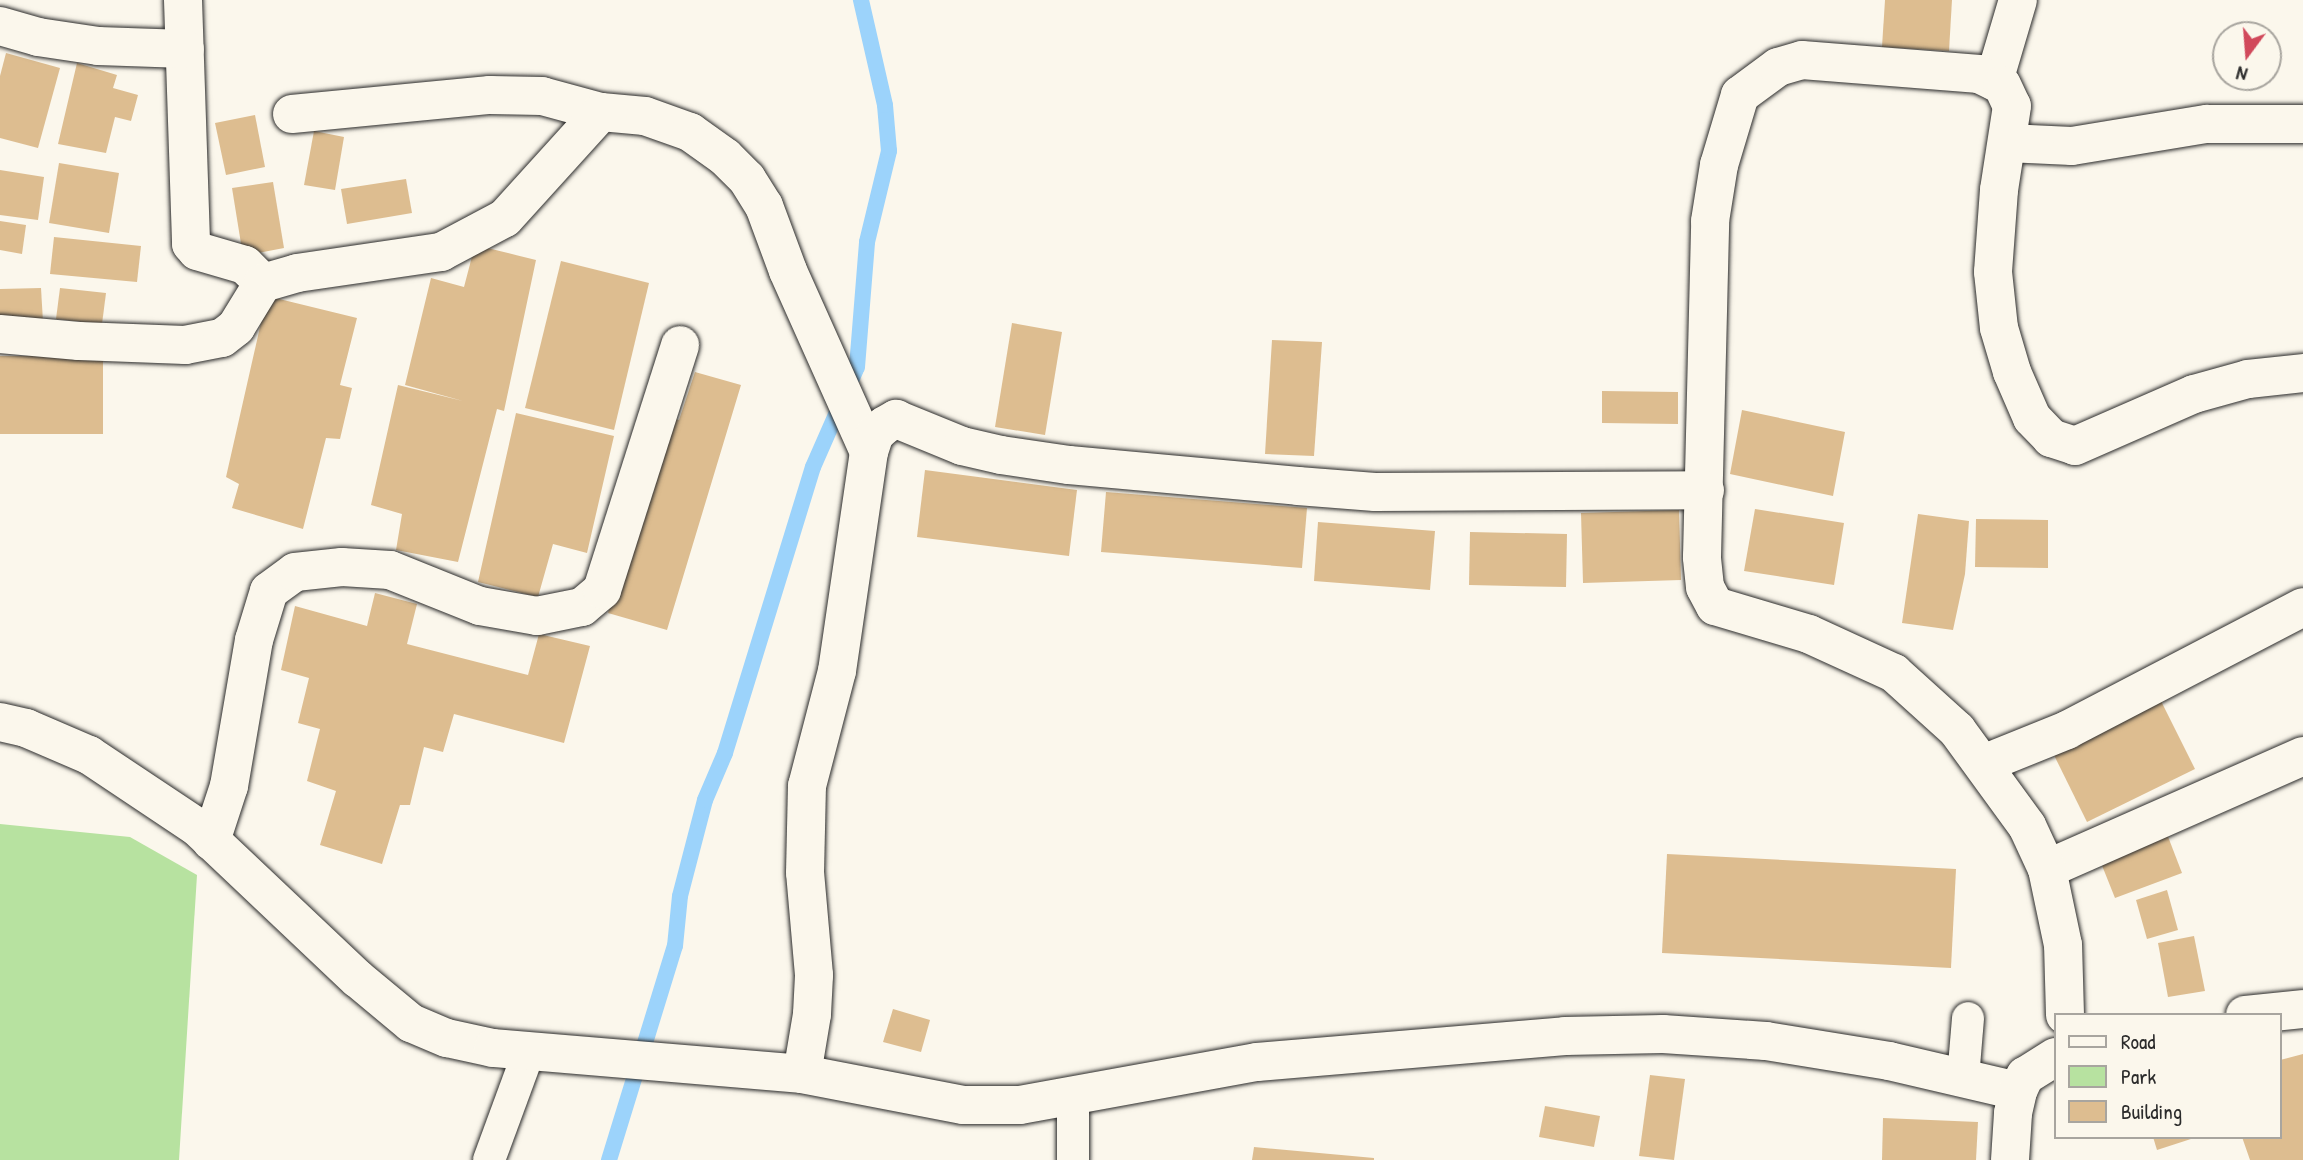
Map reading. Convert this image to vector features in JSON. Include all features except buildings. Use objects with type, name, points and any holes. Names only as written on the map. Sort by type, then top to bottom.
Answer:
[{"type":"street","points":[[183,0],[191,244],[197,251],[245,265],[263,283]]},
{"type":"street","points":[[1994,81],[2018,0]]},
{"type":"street","points":[[0,26],[38,37],[98,46],[185,49]]},
{"type":"street","points":[[2065,1013],[2063,944],[2047,869],[2027,826],[1956,730],[1894,673],[1809,634],[1715,606],[1705,587],[1702,557],[1710,221],[1719,165],[1740,95],[1778,67],[1801,60],[1979,74],[2001,85],[2012,106],[1993,272],[1999,328],[2012,372],[2032,418],[2051,438],[2075,446],[2194,394],[2248,379],[2303,373]]},
{"type":"street","points":[[292,114],[490,95],[542,96],[601,112],[645,116],[690,132],[725,157],[747,179],[764,206],[788,271],[869,452]]},
{"type":"street","points":[[0,334],[79,341],[185,345],[222,338],[236,327],[263,283],[297,273],[440,252],[505,218],[601,112]]},
{"type":"street","points":[[2007,143],[2072,146],[2207,124],[2303,124]]},
{"type":"street","points":[[211,841],[229,786],[254,640],[268,591],[295,572],[342,567],[390,570],[481,606],[537,616],[582,607],[602,590],[680,345]]},
{"type":"street","points":[[802,1074],[812,1014],[814,975],[804,873],[807,786],[837,671],[869,452],[875,434],[896,419],[962,446],[1001,455],[1230,480],[1375,492],[1705,490]]},
{"type":"street","points":[[1983,764],[2067,730],[2303,607]]},
{"type":"street","points":[[0,722],[26,728],[89,755],[197,827],[358,979],[411,1023],[447,1038],[529,1051],[802,1074],[963,1105],[1020,1105],[1073,1098],[1257,1062],[1565,1036],[1663,1034],[1766,1041],[1889,1061],[2018,1091]]},
{"type":"street","points":[[2047,869],[2303,757]]},
{"type":"street","points":[[2264,1013],[2303,1009]]},
{"type":"street","points":[[2010,1160],[2013,1113],[2018,1091],[2025,1076],[2054,1059]]},
{"type":"lane","points":[[1963,1078],[1968,1018]]},
{"type":"lane","points":[[489,1160],[529,1051]]},
{"type":"lane","points":[[1073,1098],[1073,1160]]},
{"type":"green space","points":[[0,824],[130,837],[197,875],[179,1160],[0,1160]]},
{"type":"waterway","points":[[609,1160],[675,946],[680,896],[705,800],[725,753],[813,467],[857,367],[867,242],[889,151],[885,105],[861,0]]}]
